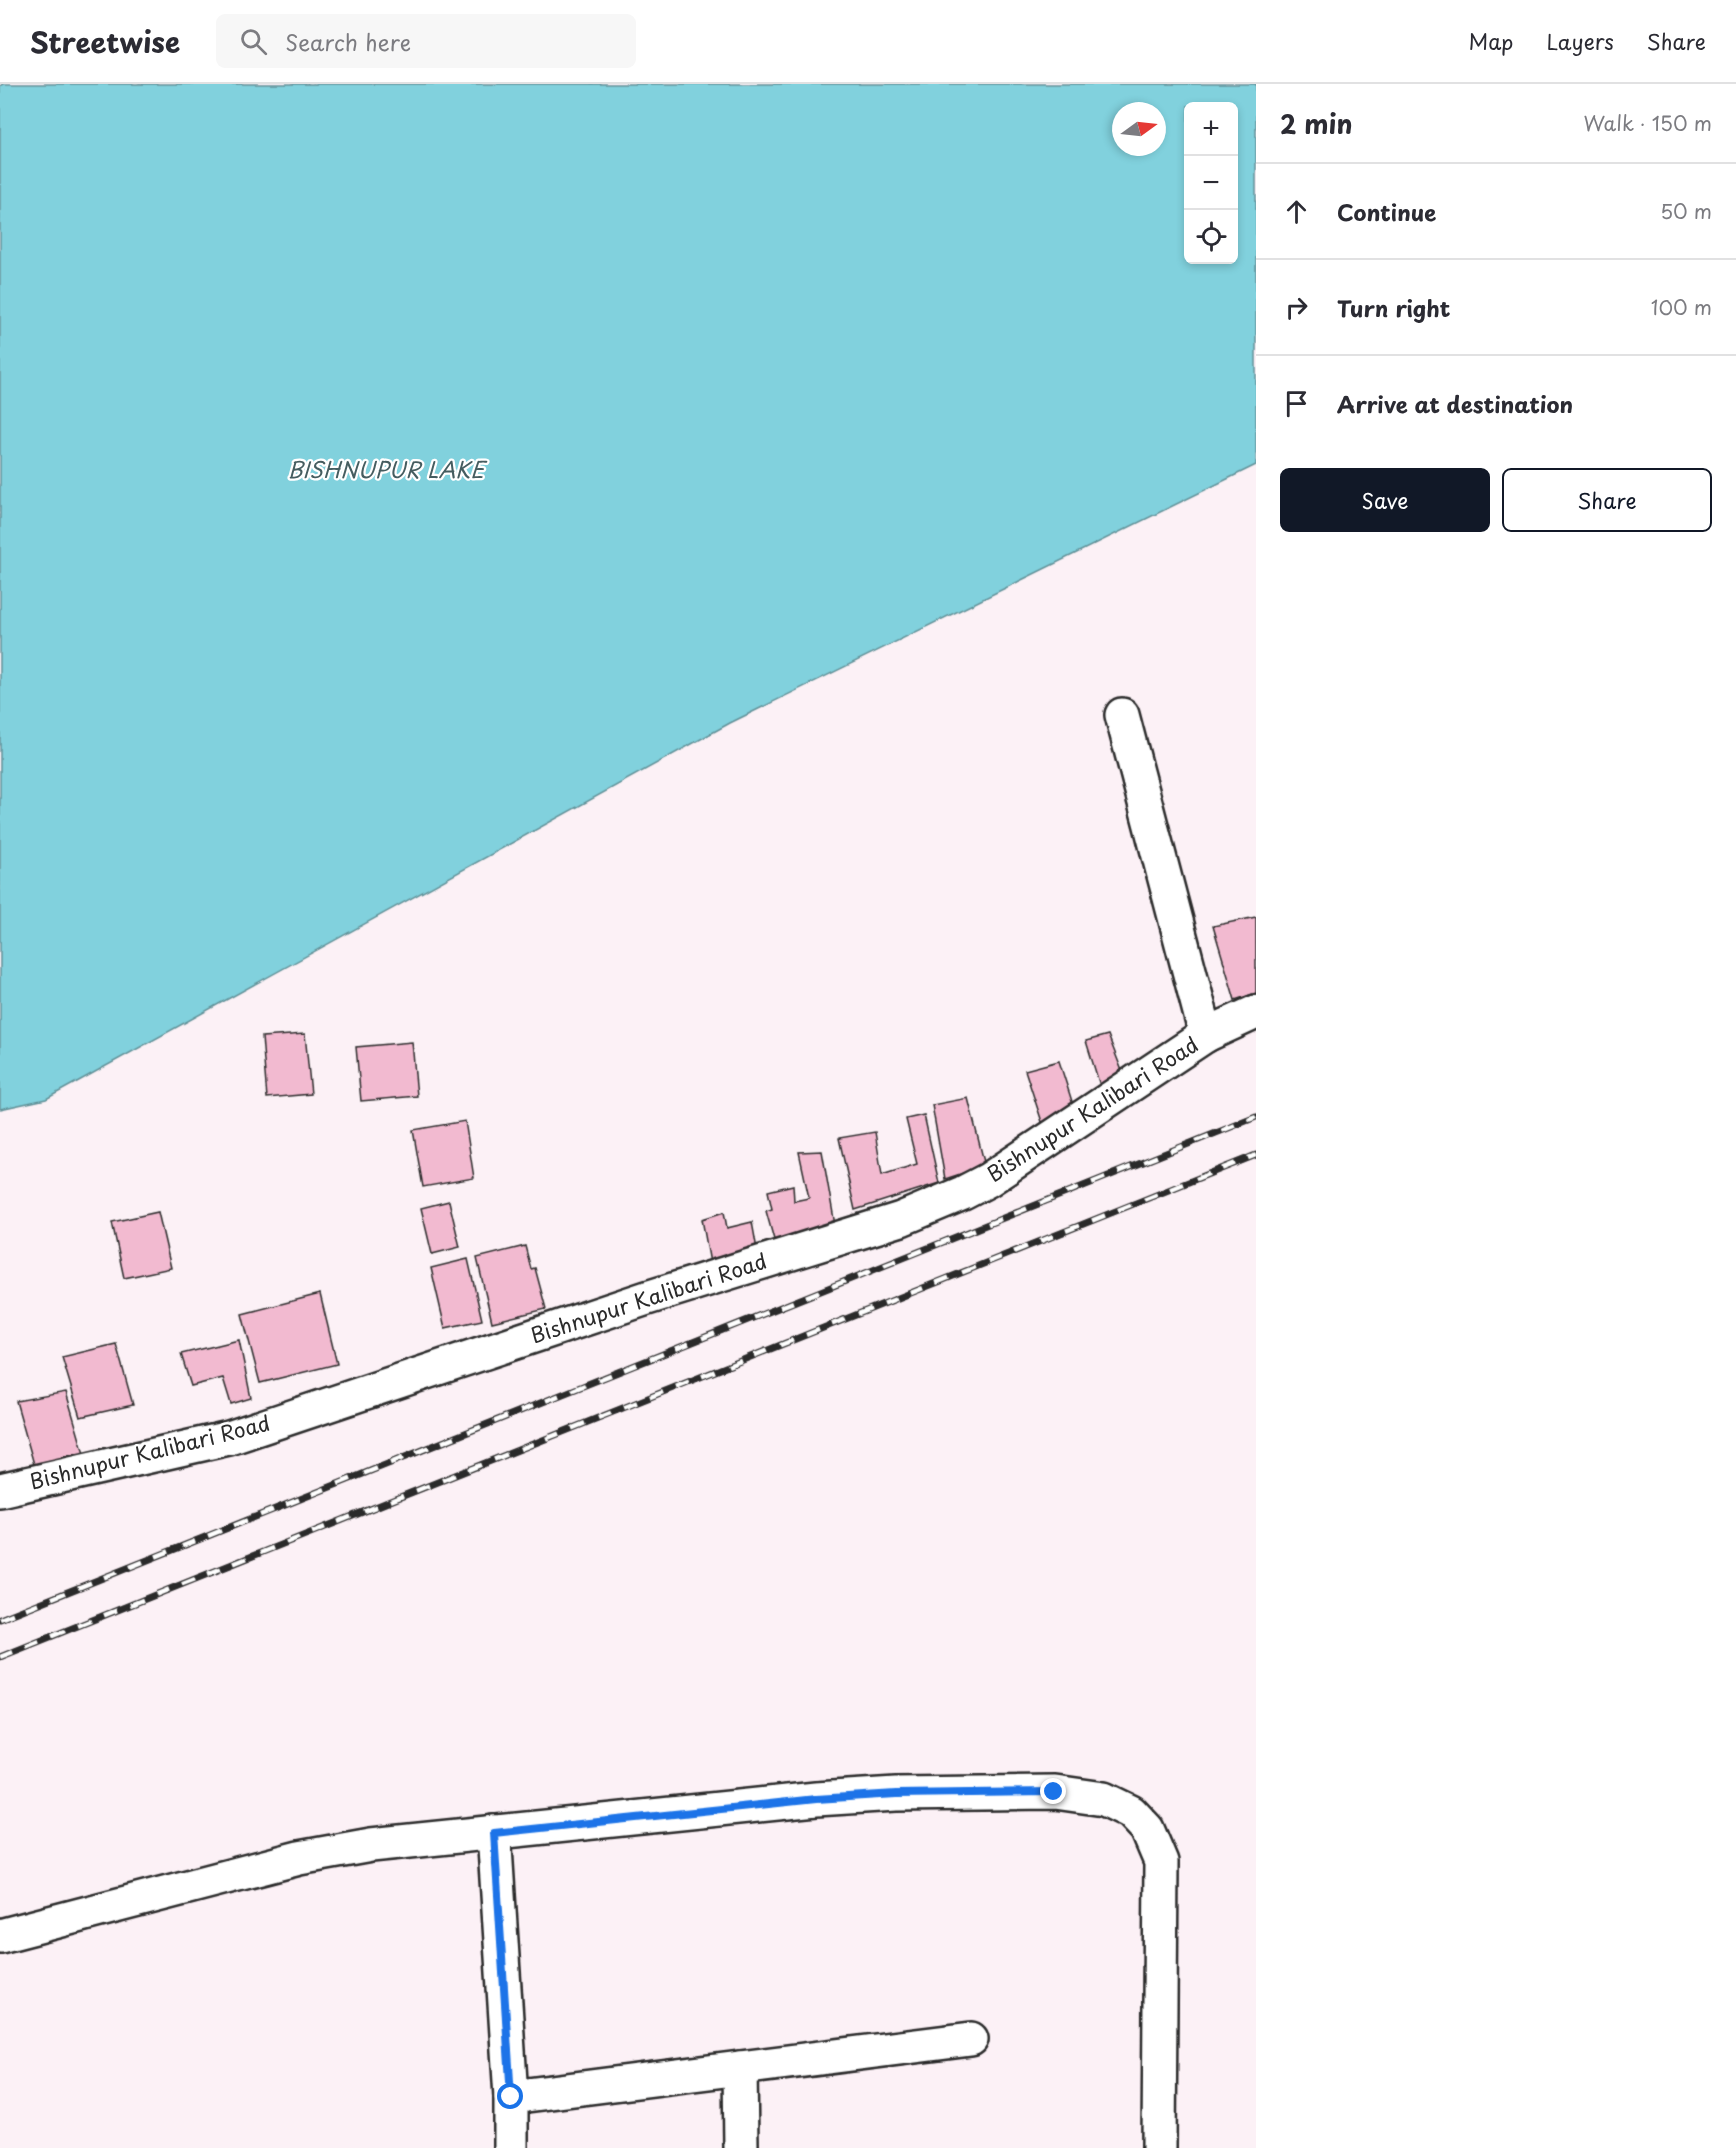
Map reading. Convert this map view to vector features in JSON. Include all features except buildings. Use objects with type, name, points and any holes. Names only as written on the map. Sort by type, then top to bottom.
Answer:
[{"type":"street","points":[[1122,715],[1206,1035]]},
{"type":"street","name":"Bishnupur Kalibari Road","points":[[0,1491],[229,1438],[647,1298],[901,1219],[988,1180],[1206,1035],[1256,1012]]},
{"type":"street","points":[[0,1936],[299,1858],[371,1845],[816,1799],[896,1794],[1054,1792],[1104,1799],[1131,1812],[1147,1829],[1161,1862],[1159,2148]]},
{"type":"street","points":[[494,1833],[511,2097],[511,2148]]},
{"type":"street","points":[[511,2097],[971,2039]]},
{"type":"street","points":[[740,2068],[741,2148]]},
{"type":"water","name":"BISHNUPUR LAKE","points":[[3,84],[1256,84],[1256,465],[730,723],[46,1099],[0,1109],[0,86]]},
{"type":"railway","points":[[0,1619],[1256,1117]]},
{"type":"railway","points":[[0,1657],[1256,1155]]},
{"type":"route","points":[[511,2097],[494,1833],[816,1799],[896,1794],[1054,1792]]}]
